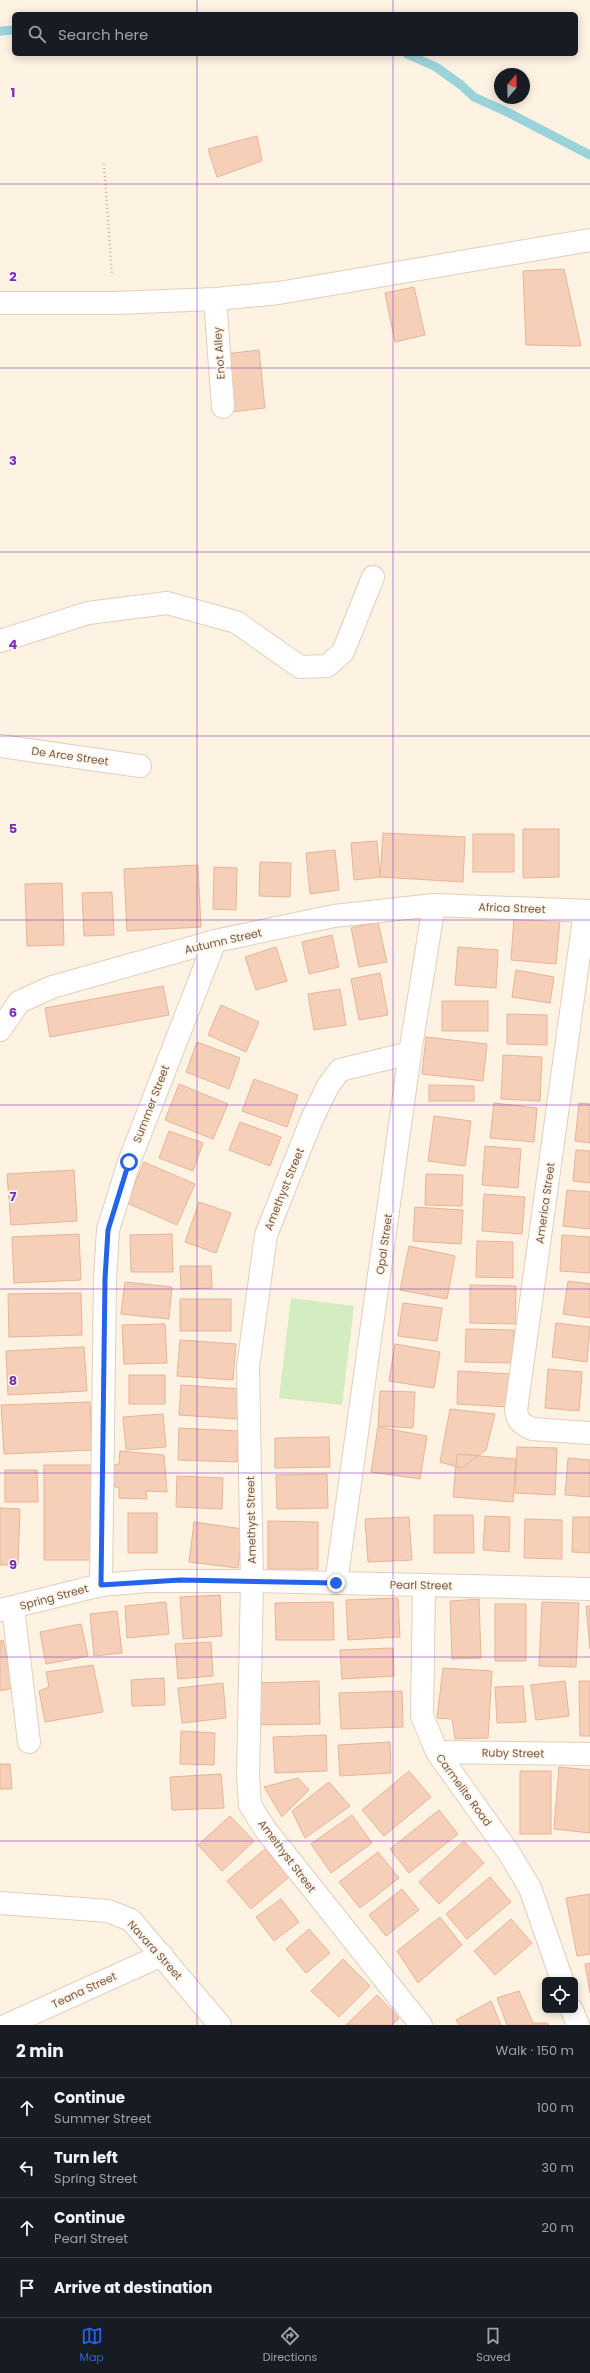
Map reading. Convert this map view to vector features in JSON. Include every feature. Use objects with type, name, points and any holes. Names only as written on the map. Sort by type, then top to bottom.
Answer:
[{"type":"street","points":[[0,303],[114,303],[215,299],[279,293],[590,240]]},
{"type":"street","name":"Enot Alley","points":[[215,299],[223,406]]},
{"type":"street","points":[[0,641],[88,613],[167,603],[236,622],[300,667],[327,666],[343,652],[373,577]]},
{"type":"street","name":"De Arce Street","points":[[0,746],[140,766]]},
{"type":"street","name":"Africa Street","points":[[434,905],[588,911]]},
{"type":"street","name":"Autumn Street","points":[[0,1030],[19,1002],[52,987],[215,941],[334,916],[434,905]]},
{"type":"street","name":"Opal Street","points":[[336,1583],[410,1053],[434,905]]},
{"type":"street","name":"America Street","points":[[588,911],[516,1410],[517,1418],[523,1425],[532,1429],[590,1433]]},
{"type":"street","name":"Summer Street","points":[[101,1585],[105,1279],[108,1230],[129,1162],[215,941]]},
{"type":"street","name":"Amethyst Street","points":[[410,1053],[340,1070],[328,1086],[311,1121],[266,1235],[248,1366],[252,1581],[248,1777],[250,1805],[265,1830],[421,2025]]},
{"type":"street","name":"Spring Street","points":[[6,1609],[101,1585],[172,1580],[252,1581]]},
{"type":"street","name":"Pearl Street","points":[[252,1581],[590,1589]]},
{"type":"street","name":"Carmelite Road","points":[[424,1586],[422,1716],[437,1752],[510,1853],[530,1888],[561,1977]]},
{"type":"street","points":[[6,1609],[29,1742]]},
{"type":"street","name":"Ruby Street","points":[[437,1752],[590,1754]]},
{"type":"street","name":"Navara Street","points":[[0,1903],[108,1911],[131,1920],[162,1954],[220,2025]]},
{"type":"street","name":"Teana Street","points":[[7,2025],[162,1954]]},
{"type":"street","points":[[573,2013],[578,2025]]},
{"type":"path","points":[[104,164],[114,303]]},
{"type":"green space","points":[[291,1298],[354,1306],[342,1405],[279,1398]]},
{"type":"building","points":[[257,136],[262,161],[217,177],[208,149]]},
{"type":"building","points":[[564,269],[581,346],[526,345],[523,271]]},
{"type":"building","points":[[414,287],[425,335],[395,342],[385,293]]},
{"type":"building","points":[[259,350],[265,408],[231,412],[225,354]]},
{"type":"building","points":[[523,829],[559,829],[559,877],[523,878]]},
{"type":"building","points":[[383,833],[465,837],[463,882],[380,877]]},
{"type":"building","points":[[473,834],[514,834],[514,872],[473,872]]},
{"type":"building","points":[[377,841],[380,877],[354,880],[351,843]]},
{"type":"building","points":[[335,850],[339,890],[310,894],[306,853]]},
{"type":"building","points":[[260,862],[291,863],[290,897],[259,896]]},
{"type":"building","points":[[198,865],[201,927],[127,931],[124,869]]},
{"type":"building","points":[[214,867],[237,868],[236,910],[213,909]]},
{"type":"building","points":[[62,883],[64,945],[27,946],[25,884]]},
{"type":"building","points":[[112,892],[114,935],[84,936],[82,893]]},
{"type":"building","points":[[514,916],[560,920],[556,964],[511,960]]},
{"type":"building","points":[[378,922],[387,962],[359,967],[351,928]]},
{"type":"building","points":[[332,935],[339,967],[309,974],[302,942]]},
{"type":"building","points":[[276,947],[287,981],[256,990],[245,957]]},
{"type":"building","points":[[458,947],[498,950],[496,988],[455,985]]},
{"type":"building","points":[[516,970],[554,977],[550,1003],[512,997]]},
{"type":"building","points":[[380,973],[388,1015],[359,1020],[351,979]]},
{"type":"building","points":[[163,986],[169,1015],[50,1037],[45,1008]]},
{"type":"building","points":[[340,989],[346,1025],[314,1030],[308,994]]},
{"type":"building","points":[[442,1001],[488,1001],[488,1031],[442,1031]]},
{"type":"building","points":[[221,1005],[259,1022],[246,1052],[208,1035]]},
{"type":"building","points":[[507,1014],[547,1015],[547,1045],[507,1044]]},
{"type":"building","points":[[426,1037],[487,1044],[483,1081],[422,1074]]},
{"type":"building","points":[[197,1042],[240,1058],[229,1089],[186,1072]]},
{"type":"building","points":[[503,1055],[542,1057],[540,1101],[501,1099]]},
{"type":"building","points":[[254,1079],[298,1095],[287,1127],[242,1111]]},
{"type":"building","points":[[179,1084],[228,1104],[213,1139],[165,1120]]},
{"type":"building","points":[[429,1085],[474,1086],[474,1101],[429,1101]]},
{"type":"building","points":[[494,1103],[537,1108],[534,1142],[490,1138]]},
{"type":"building","points":[[579,1103],[590,1104],[590,1143],[575,1141]]},
{"type":"building","points":[[434,1116],[471,1121],[465,1166],[428,1161]]},
{"type":"building","points":[[240,1122],[281,1137],[270,1166],[229,1150]]},
{"type":"building","points":[[169,1131],[203,1143],[193,1171],[159,1158]]},
{"type":"building","points":[[485,1146],[521,1149],[518,1188],[482,1185]]},
{"type":"building","points":[[576,1150],[590,1151],[590,1183],[573,1181]]},
{"type":"building","points":[[144,1162],[195,1184],[177,1225],[127,1203]]},
{"type":"building","points":[[74,1170],[77,1221],[11,1225],[7,1174]]},
{"type":"building","points":[[426,1174],[463,1175],[462,1206],[425,1205]]},
{"type":"building","points":[[567,1190],[590,1192],[590,1229],[563,1226]]},
{"type":"building","points":[[484,1194],[525,1197],[522,1234],[482,1231]]},
{"type":"building","points":[[199,1202],[231,1213],[216,1253],[185,1242]]},
{"type":"building","points":[[415,1207],[463,1210],[461,1244],[413,1241]]},
{"type":"building","points":[[79,1234],[81,1280],[14,1283],[12,1237]]},
{"type":"building","points":[[172,1234],[173,1272],[131,1272],[130,1235]]},
{"type":"building","points":[[562,1235],[590,1237],[590,1273],[560,1271]]},
{"type":"building","points":[[477,1241],[513,1242],[513,1278],[476,1277]]},
{"type":"building","points":[[409,1246],[455,1256],[447,1299],[400,1290]]},
{"type":"building","points":[[180,1266],[211,1266],[212,1288],[181,1289]]},
{"type":"building","points":[[568,1281],[590,1284],[590,1318],[563,1314]]},
{"type":"building","points":[[125,1282],[172,1287],[169,1319],[121,1314]]},
{"type":"building","points":[[470,1285],[516,1286],[515,1324],[470,1323]]},
{"type":"building","points":[[81,1293],[82,1335],[9,1337],[8,1294]]},
{"type":"building","points":[[180,1299],[231,1299],[231,1331],[180,1331]]},
{"type":"building","points":[[403,1303],[442,1308],[437,1341],[398,1336]]},
{"type":"building","points":[[556,1323],[590,1327],[587,1362],[552,1357]]},
{"type":"building","points":[[165,1324],[167,1363],[124,1364],[122,1325]]},
{"type":"building","points":[[466,1329],[514,1330],[514,1363],[465,1362]]},
{"type":"building","points":[[180,1340],[236,1344],[233,1380],[177,1376]]},
{"type":"building","points":[[395,1344],[440,1352],[434,1388],[389,1381]]},
{"type":"building","points":[[84,1347],[87,1391],[8,1395],[6,1351]]},
{"type":"building","points":[[548,1369],[582,1372],[579,1411],[545,1408]]},
{"type":"building","points":[[458,1371],[511,1374],[509,1407],[457,1404]]},
{"type":"building","points":[[129,1375],[165,1375],[165,1404],[129,1404]]},
{"type":"building","points":[[181,1385],[241,1389],[239,1419],[179,1415]]},
{"type":"building","points":[[380,1391],[415,1392],[413,1428],[378,1426]]},
{"type":"building","points":[[90,1402],[92,1450],[4,1454],[1,1405]]},
{"type":"building","points":[[450,1409],[495,1414],[486,1450],[461,1468],[440,1462]]},
{"type":"building","points":[[163,1414],[166,1447],[126,1450],[123,1417]]},
{"type":"building","points":[[378,1427],[427,1436],[420,1479],[371,1472]]},
{"type":"building","points":[[179,1428],[238,1431],[237,1462],[178,1460]]},
{"type":"building","points":[[329,1437],[330,1467],[275,1468],[275,1438]]},
{"type":"building","points":[[517,1447],[557,1448],[555,1495],[515,1493]]},
{"type":"building","points":[[120,1451],[164,1455],[167,1492],[146,1491],[147,1499],[119,1498],[119,1488],[112,1486],[113,1465],[119,1464]]},
{"type":"building","points":[[457,1454],[516,1459],[513,1502],[453,1497]]},
{"type":"building","points":[[568,1458],[590,1460],[590,1497],[565,1495]]},
{"type":"building","points":[[44,1465],[95,1465],[95,1560],[44,1560]]},
{"type":"building","points":[[5,1470],[37,1470],[38,1502],[5,1502]]},
{"type":"building","points":[[327,1474],[328,1508],[277,1509],[276,1475]]},
{"type":"building","points":[[177,1476],[223,1478],[222,1509],[176,1507]]},
{"type":"building","points":[[0,1508],[20,1509],[18,1565],[0,1565]]},
{"type":"building","points":[[128,1513],[157,1513],[157,1553],[128,1553]]},
{"type":"building","points":[[434,1515],[473,1515],[474,1553],[434,1553]]},
{"type":"building","points":[[485,1516],[510,1517],[509,1552],[483,1550]]},
{"type":"building","points":[[409,1517],[412,1560],[368,1562],[365,1519]]},
{"type":"building","points":[[573,1517],[590,1517],[590,1553],[572,1552]]},
{"type":"building","points":[[525,1519],[562,1520],[562,1559],[524,1558]]},
{"type":"building","points":[[268,1521],[318,1522],[318,1569],[268,1569]]},
{"type":"building","points":[[194,1522],[243,1529],[238,1568],[189,1562]]},
{"type":"building","points":[[220,1595],[222,1636],[183,1639],[180,1597]]},
{"type":"building","points":[[398,1598],[400,1637],[348,1640],[346,1600]]},
{"type":"building","points":[[479,1599],[481,1658],[452,1659],[450,1601]]},
{"type":"building","points":[[166,1602],[169,1634],[127,1638],[125,1606]]},
{"type":"building","points":[[333,1602],[334,1640],[276,1640],[275,1603]]},
{"type":"building","points":[[542,1602],[579,1603],[576,1667],[539,1666]]},
{"type":"building","points":[[495,1604],[526,1604],[526,1661],[495,1661]]},
{"type":"building","points":[[586,1606],[590,1606],[590,1649]]},
{"type":"building","points":[[117,1611],[122,1653],[94,1656],[90,1614]]},
{"type":"building","points":[[81,1624],[88,1656],[46,1664],[40,1632]]},
{"type":"building","points":[[3,1640],[13,1688],[0,1691],[0,1641]]},
{"type":"building","points":[[211,1642],[213,1676],[178,1679],[175,1644]]},
{"type":"building","points":[[393,1648],[394,1676],[342,1679],[340,1650]]},
{"type":"building","points":[[93,1665],[103,1712],[45,1722],[39,1691],[49,1687],[46,1672]]},
{"type":"building","points":[[443,1668],[492,1671],[488,1738],[455,1739],[452,1719],[437,1718]]},
{"type":"building","points":[[164,1678],[165,1705],[132,1706],[131,1680]]},
{"type":"building","points":[[319,1681],[320,1724],[253,1725],[252,1683]]},
{"type":"building","points":[[565,1681],[569,1716],[536,1720],[531,1685]]},
{"type":"building","points":[[579,1681],[590,1681],[590,1736],[580,1736]]},
{"type":"building","points":[[223,1683],[226,1718],[182,1723],[178,1688]]},
{"type":"building","points":[[523,1686],[526,1722],[497,1723],[495,1687]]},
{"type":"building","points":[[402,1691],[403,1727],[341,1729],[339,1693]]},
{"type":"building","points":[[181,1731],[215,1733],[214,1765],[180,1764]]},
{"type":"building","points":[[326,1735],[327,1771],[275,1773],[273,1737]]},
{"type":"building","points":[[390,1742],[391,1773],[340,1776],[338,1745]]},
{"type":"building","points":[[0,1764],[10,1764],[12,1789],[0,1789]]},
{"type":"building","points":[[559,1767],[590,1770],[590,1833],[554,1829]]},
{"type":"building","points":[[409,1771],[431,1797],[384,1836],[362,1810]]},
{"type":"building","points":[[520,1771],[551,1771],[551,1834],[520,1834]]},
{"type":"building","points":[[221,1774],[224,1808],[172,1810],[170,1777]]},
{"type":"building","points":[[298,1778],[309,1790],[282,1817],[264,1787]]},
{"type":"building","points":[[329,1782],[350,1806],[305,1838],[292,1811]]},
{"type":"building","points":[[439,1810],[458,1834],[409,1873],[390,1849]]},
{"type":"building","points":[[352,1815],[372,1843],[331,1873],[311,1844]]},
{"type":"building","points":[[230,1816],[254,1841],[222,1871],[198,1845]]},
{"type":"building","points":[[464,1841],[484,1863],[439,1904],[419,1882]]},
{"type":"building","points":[[265,1849],[289,1877],[251,1909],[227,1881]]},
{"type":"building","points":[[378,1852],[399,1878],[360,1908],[339,1882]]},
{"type":"building","points":[[490,1877],[511,1902],[467,1939],[446,1914]]},
{"type":"building","points":[[402,1889],[419,1910],[386,1936],[369,1915]]},
{"type":"building","points":[[590,1894],[590,1954],[577,1956],[566,1898]]},
{"type":"building","points":[[281,1899],[299,1922],[274,1941],[256,1917]]},
{"type":"building","points":[[440,1917],[462,1945],[418,1983],[397,1951]]},
{"type":"building","points":[[511,1919],[532,1943],[495,1975],[474,1951]]},
{"type":"building","points":[[309,1929],[330,1953],[306,1973],[286,1949]]},
{"type":"building","points":[[343,1959],[370,1986],[339,2017],[311,1991]]},
{"type":"building","points":[[590,1963],[590,1993],[585,1964]]},
{"type":"building","points":[[519,1991],[533,2023],[547,2023],[549,2025],[507,2025],[497,1998]]},
{"type":"building","points":[[377,1995],[399,2018],[392,2025],[346,2025]]},
{"type":"building","points":[[491,2001],[501,2025],[459,2025],[456,2020]]},
{"type":"waterway","points":[[0,31],[12,30]]},
{"type":"waterway","points":[[411,56],[436,67],[461,85],[474,97],[509,113],[590,155]]},
{"type":"route","points":[[129,1162],[108,1230],[105,1279],[101,1585],[180,1580],[336,1583]]}]
